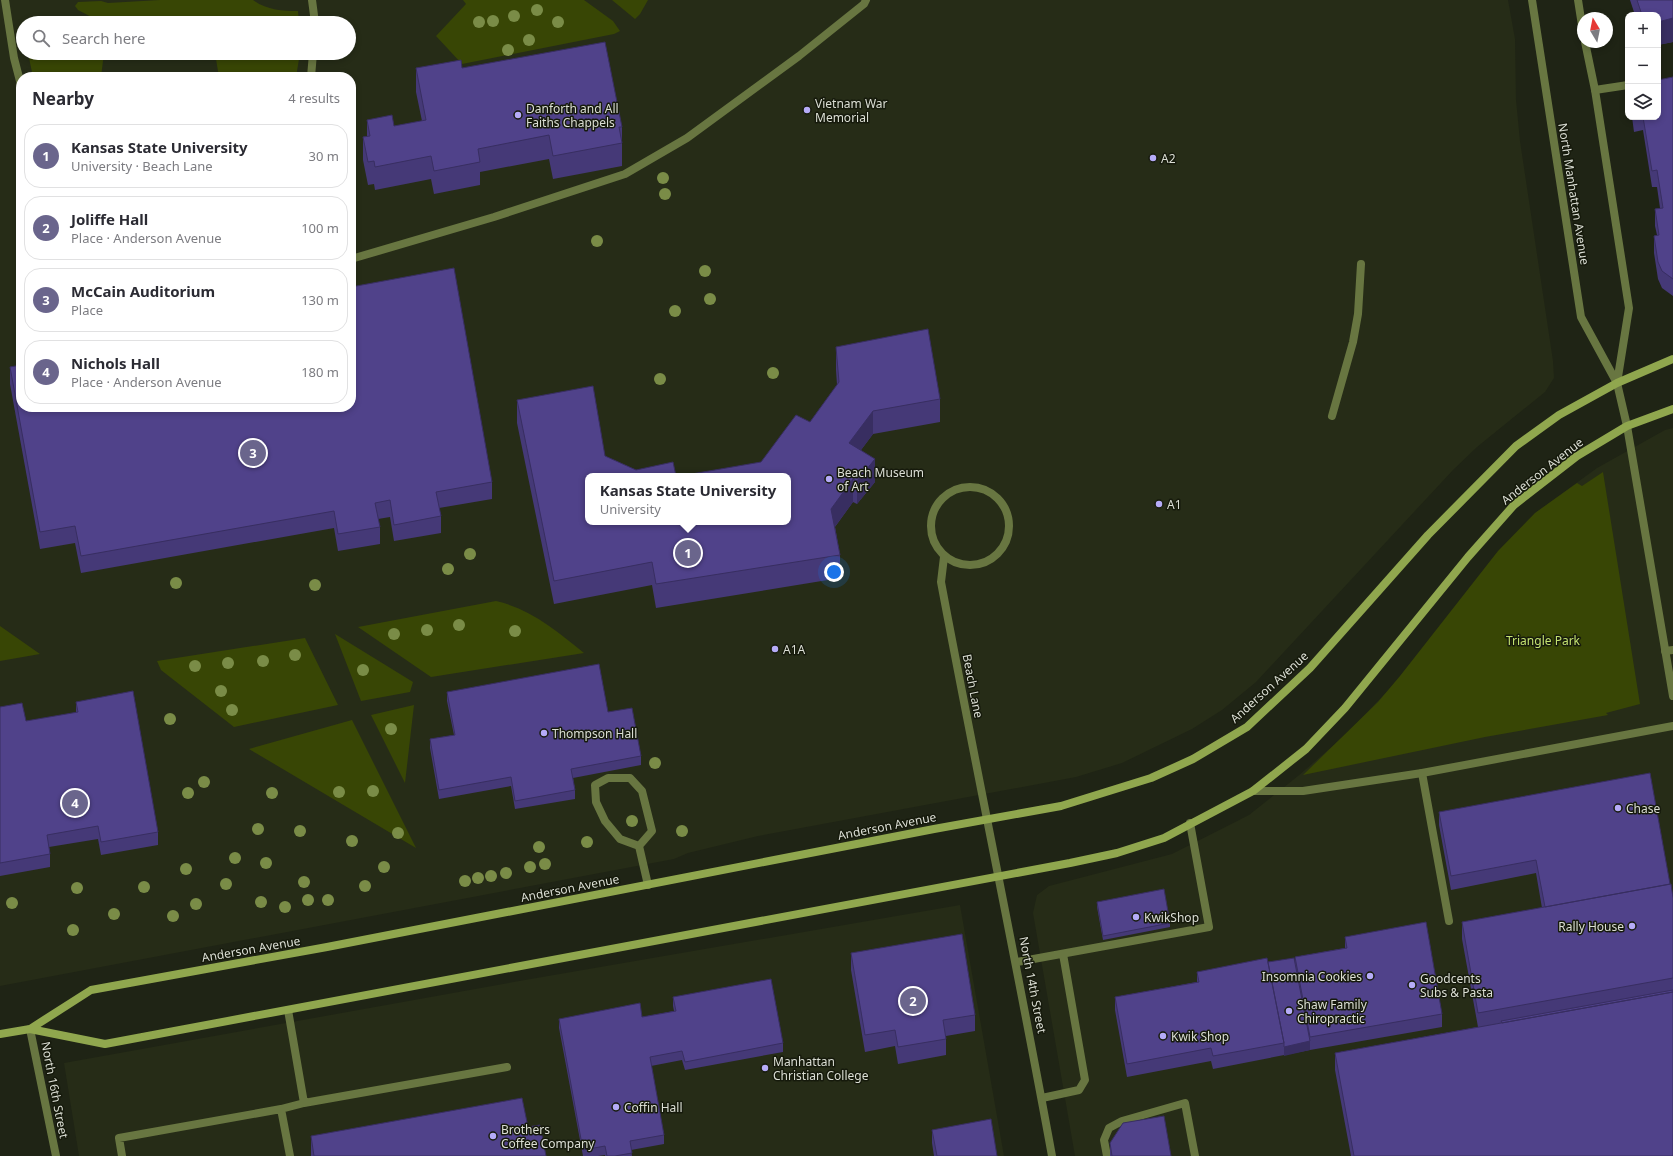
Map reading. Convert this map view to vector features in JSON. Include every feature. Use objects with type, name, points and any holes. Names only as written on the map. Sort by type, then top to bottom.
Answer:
[{"type":"main road","name":"Anderson Avenue","points":[[30,1029],[91,990],[327,947],[986,819],[1061,806],[1151,778],[1193,759],[1246,727],[1310,668],[1428,535],[1516,446],[1559,415],[1617,383],[1673,359]]},
{"type":"main road","name":"Anderson Avenue","points":[[0,1034],[30,1029],[105,1044],[999,876],[1117,853],[1164,838],[1253,791],[1306,749],[1345,708],[1468,557],[1514,504],[1577,456],[1626,426],[1673,409]]},
{"type":"street","points":[[6,0],[14,58],[18,72]]},
{"type":"street","points":[[312,0],[314,16]]},
{"type":"street","points":[[356,258],[494,217],[625,174],[687,138],[799,56],[864,4],[866,0]]},
{"type":"street","name":"North Manhattan Avenue","points":[[1532,0],[1581,317],[1617,383],[1669,651],[1673,696]]},
{"type":"street","points":[[1578,0],[1580,12]]},
{"type":"street","name":"North Manhattan Avenue","points":[[1586,48],[1595,90],[1629,308],[1617,383]]},
{"type":"street","points":[[312,72],[313,60]]},
{"type":"street","points":[[1595,90],[1625,85]]},
{"type":"street","points":[[1332,416],[1353,342],[1358,314],[1361,264]]},
{"type":"street","points":[[967,487],[983,489],[998,498],[1008,512],[1010,528],[1006,545],[995,558],[978,566],[960,565],[944,557],[932,540],[931,518],[938,503],[950,492],[967,487]]},
{"type":"street","name":"Beach Lane","points":[[944,557],[941,582],[986,819]]},
{"type":"street","name":"Anderson Avenue","points":[[1253,791],[1302,791],[1422,773],[1673,726]]},
{"type":"street","points":[[1422,773],[1449,921]]},
{"type":"street","points":[[608,778],[630,778],[642,791],[652,831],[639,846],[620,839],[605,821],[596,802],[596,785],[608,778]]},
{"type":"street","name":"North 14th Street","points":[[986,819],[1016,962],[1052,1156]]},
{"type":"street","points":[[1016,962],[1209,927],[1190,823]]},
{"type":"street","points":[[639,846],[648,885]]},
{"type":"street","points":[[1042,1098],[1079,1090],[1085,1080],[1063,954]]},
{"type":"street","points":[[288,1010],[304,1104]]},
{"type":"street","name":"North 16th Street","points":[[30,1029],[56,1156]]},
{"type":"street","points":[[122,1156],[119,1138],[282,1110],[304,1104],[508,1067]]},
{"type":"street","points":[[1107,1156],[1104,1140],[1109,1128],[1122,1121],[1185,1103],[1195,1156]]},
{"type":"street","points":[[282,1110],[290,1156]]},
{"type":"shaded area","points":[[0,0],[1508,0],[1515,39],[1516,100],[1520,141],[1553,361],[1554,378],[1545,392],[1477,447],[1453,470],[1256,682],[1222,710],[1192,729],[1122,763],[1076,777],[758,836],[688,853],[674,859],[0,986]]},
{"type":"shaded area","points":[[1673,428],[1673,1156],[1075,1156],[1033,913],[1037,895],[1049,886],[1172,854],[1249,815],[1298,776],[1343,737],[1401,677],[1535,513],[1597,468],[1665,430]]},
{"type":"shaded area","points":[[960,905],[1004,1156],[79,1156],[64,1063],[525,980]]},
{"type":"green space","points":[[160,0],[253,0],[264,6],[275,9],[298,11],[298,16],[90,16],[78,10],[75,6],[78,2],[101,1],[108,3]]},
{"type":"green space","points":[[463,0],[584,0],[613,21],[620,31],[614,34],[462,64],[436,36],[466,4]]},
{"type":"green space","points":[[612,0],[648,0],[640,14],[635,19]]},
{"type":"green space","points":[[29,60],[103,60],[102,72],[32,72]]},
{"type":"green space","points":[[216,60],[299,60],[297,72],[218,72]]},
{"type":"green space","name":"Triangle Park","points":[[1603,472],[1640,704],[1606,713],[1608,715],[1485,737],[1303,775],[1378,702],[1498,551],[1535,513],[1577,483],[1582,486]]},
{"type":"green space","points":[[496,601],[521,609],[532,615],[554,629],[584,653],[431,677],[358,627]]},
{"type":"green space","points":[[0,626],[40,654],[0,661]]},
{"type":"green space","points":[[335,634],[413,682],[410,692],[361,701]]},
{"type":"green space","points":[[305,638],[338,705],[234,727],[161,670],[157,661]]},
{"type":"green space","points":[[414,705],[405,783],[371,715]]},
{"type":"green space","points":[[352,720],[416,848],[249,749]]},
{"type":"building","points":[[1637,0],[1673,0],[1673,18],[1661,21],[1661,12],[1641,12]]},
{"type":"building","name":"Danforth and All Faiths Chappels","points":[[605,42],[622,127],[619,127],[622,143],[553,156],[549,135],[478,149],[480,162],[434,171],[431,156],[375,167],[374,161],[368,162],[363,137],[370,136],[367,120],[392,115],[394,126],[426,120],[416,68],[461,60],[462,68]]},
{"type":"building","points":[[1673,77],[1673,279],[1662,271],[1658,262],[1654,236],[1659,235],[1655,209],[1663,208],[1657,170],[1652,171],[1644,120],[1661,120],[1661,79]]},
{"type":"building","points":[[454,268],[492,482],[436,492],[441,516],[394,525],[390,500],[375,503],[380,527],[338,534],[334,511],[81,556],[75,526],[40,532],[18,412],[356,412],[356,286]]},
{"type":"building","name":"Beach Museum of Art","points":[[928,329],[940,399],[873,411],[849,443],[875,459],[857,481],[853,479],[831,509],[840,555],[656,584],[652,562],[554,581],[517,400],[593,386],[605,456],[636,470],[673,462],[675,473],[585,473],[585,525],[791,525],[791,473],[697,473],[761,462],[796,415],[810,422],[839,382],[836,347]]},
{"type":"building","points":[[16,366],[16,400],[10,367]]},
{"type":"building","name":"Thompson Hall","points":[[599,664],[608,712],[632,708],[641,756],[571,769],[575,790],[515,801],[511,777],[439,790],[430,739],[455,735],[447,692]]},
{"type":"building","points":[[133,691],[158,832],[101,842],[98,826],[47,835],[50,854],[0,863],[0,707],[22,703],[26,721],[78,712],[76,702]]},
{"type":"building","points":[[1650,773],[1670,884],[1545,907],[1536,860],[1451,876],[1439,812]]},
{"type":"building","points":[[1671,884],[1673,898],[1673,978],[1478,1013],[1462,922]]},
{"type":"building","points":[[1164,889],[1170,923],[1103,936],[1097,902]]},
{"type":"building","points":[[1426,922],[1442,1014],[1310,1037],[1295,957],[1347,948],[1345,937]]},
{"type":"building","points":[[962,934],[975,1015],[943,1020],[946,1039],[898,1047],[895,1030],[865,1035],[851,953]]},
{"type":"building","points":[[1267,958],[1284,1043],[1213,1056],[1211,1048],[1127,1064],[1115,997],[1199,982],[1197,972]]},
{"type":"building","name":"Shaw Family Chiropractic","points":[[1294,958],[1310,1041],[1284,1047],[1268,962]]},
{"type":"building","name":"Coffin Hall","points":[[771,979],[783,1043],[685,1062],[682,1051],[650,1057],[664,1135],[630,1141],[632,1153],[607,1156],[605,1146],[583,1150],[559,1019],[640,1003],[642,1017],[676,1011],[673,997]]},
{"type":"building","points":[[1673,990],[1673,992],[1502,1023],[1501,1021]]},
{"type":"building","points":[[1673,992],[1673,1156],[1354,1156],[1335,1053]]},
{"type":"building","points":[[522,1098],[528,1127],[540,1125],[546,1156],[314,1156],[311,1136]]},
{"type":"building","points":[[1164,1116],[1171,1156],[1112,1156],[1110,1143],[1123,1123]]},
{"type":"building","points":[[991,1119],[997,1156],[937,1156],[932,1130]]},
{"type":"place","name":"Vietnam War Memorial","points":[[807,110]]},
{"type":"place","name":"Danforth and All Faiths Chappels","points":[[518,115]]},
{"type":"place","name":"A2","points":[[1153,158]]},
{"type":"place","name":"McCain Auditorium","points":[[253,453]]},
{"type":"place","name":"Beach Museum of Art","points":[[829,479]]},
{"type":"place","name":"A1","points":[[1159,504]]},
{"type":"place","name":"Kansas State University","points":[[688,553]]},
{"type":"place","name":"A1A","points":[[775,649]]},
{"type":"place","name":"Thompson Hall","points":[[544,733]]},
{"type":"place","name":"Nichols Hall","points":[[75,803]]},
{"type":"place","name":"Chase","points":[[1618,808]]},
{"type":"place","name":"KwikShop","points":[[1136,917]]},
{"type":"place","name":"Rally House","points":[[1632,926]]},
{"type":"place","name":"Insomnia Cookies","points":[[1370,976]]},
{"type":"place","name":"Goodcents Subs & Pasta","points":[[1412,985]]},
{"type":"place","name":"Joliffe Hall","points":[[913,1001]]},
{"type":"place","name":"Shaw Family Chiropractic","points":[[1289,1011]]},
{"type":"place","name":"Kwik Shop","points":[[1163,1036]]},
{"type":"place","name":"Manhattan Christian College","points":[[765,1068]]},
{"type":"place","name":"Coffin Hall","points":[[616,1107]]},
{"type":"place","name":"Brothers Coffee Company","points":[[493,1136]]}]
